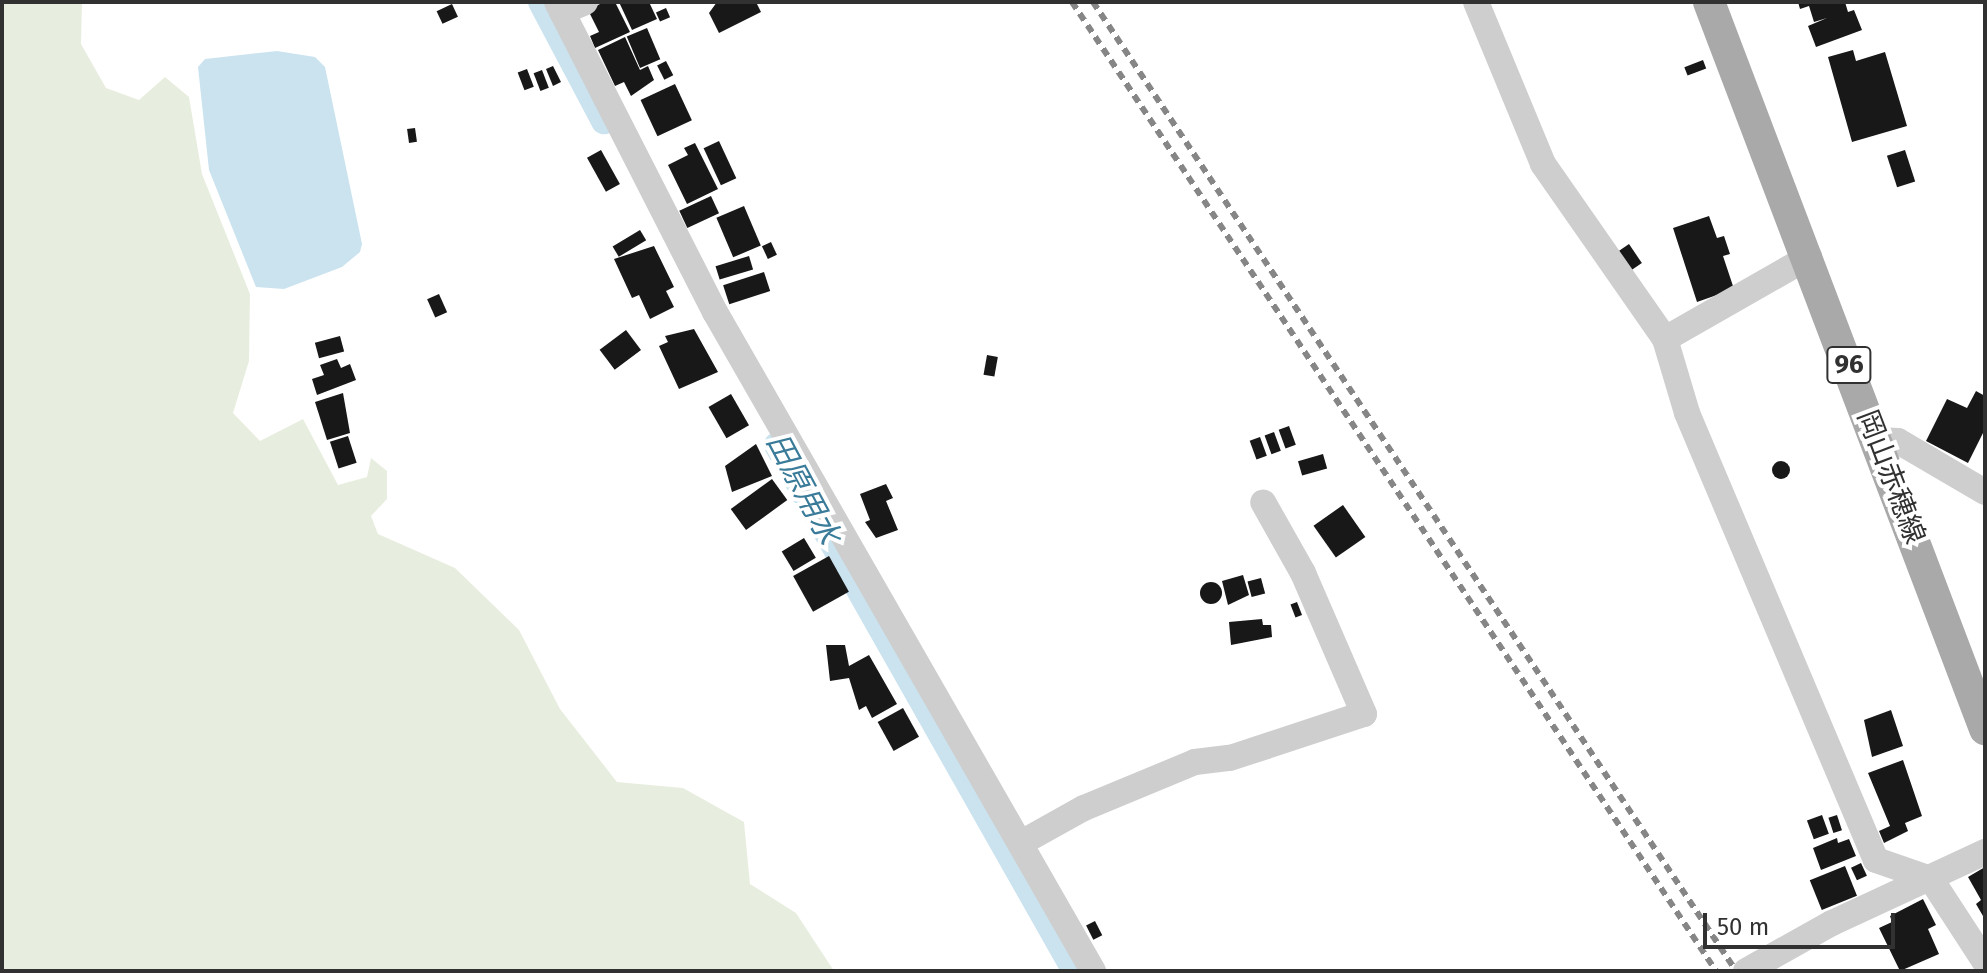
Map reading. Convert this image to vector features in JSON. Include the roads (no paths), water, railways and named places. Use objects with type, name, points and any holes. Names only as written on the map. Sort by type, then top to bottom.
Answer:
[{"type":"main road","name":"岡山赤穂線","points":[[1709,2],[1809,257],[1985,729]]},
{"type":"street","points":[[1476,2],[1543,164],[1665,339],[1687,413],[1876,860],[1931,879],[1985,962]]},
{"type":"street","points":[[568,5],[715,312],[1093,971]]},
{"type":"street","points":[[1665,339],[1809,257]]},
{"type":"street","points":[[1877,440],[1898,441],[1985,492]]},
{"type":"street","points":[[1021,843],[1084,808],[1195,762],[1230,758],[1364,714],[1303,573],[1263,502]]},
{"type":"street","points":[[1746,971],[1832,923],[1985,852]]},
{"type":"water","points":[[277,51],[315,57],[325,67],[362,244],[360,252],[342,267],[284,289],[256,287],[209,170],[198,67],[205,59]]},
{"type":"waterway","name":"田原用水","points":[[541,2],[604,121]]},
{"type":"waterway","name":"田原用水","points":[[777,445],[1075,971]]},
{"type":"railway","points":[[1072,2],[1716,971]]},
{"type":"railway","points":[[1093,2],[1736,971]]}]
